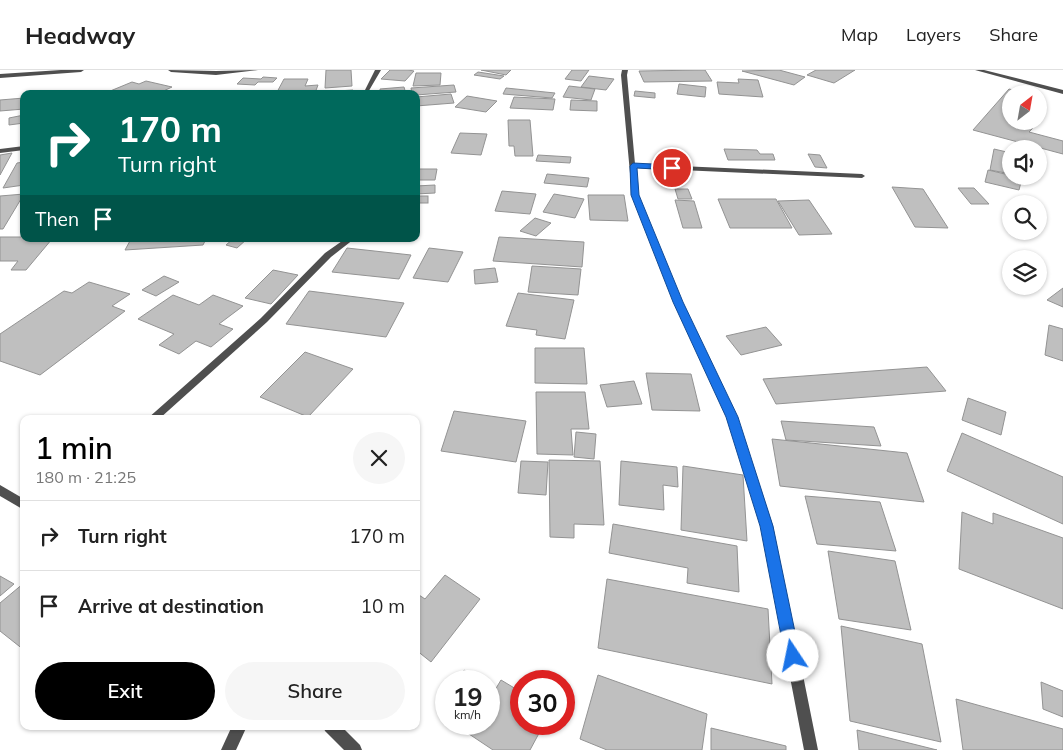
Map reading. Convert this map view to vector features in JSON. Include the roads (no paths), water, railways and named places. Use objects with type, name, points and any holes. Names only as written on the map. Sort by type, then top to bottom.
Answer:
[{"type":"street","points":[[0,76],[81,70]]},
{"type":"street","points":[[171,70],[216,73],[255,70]]},
{"type":"street","points":[[368,90],[378,70]]},
{"type":"street","points":[[625,70],[635,195],[678,302],[732,417],[767,526],[811,750]]},
{"type":"street","points":[[978,70],[1063,92]]},
{"type":"street","points":[[0,151],[20,148]]},
{"type":"street","points":[[633,166],[862,176]]},
{"type":"street","points":[[157,415],[264,320],[328,255],[346,242]]},
{"type":"street","points":[[0,490],[20,502]]},
{"type":"street","points":[[228,750],[238,730]]},
{"type":"street","points":[[334,730],[355,750]]}]
